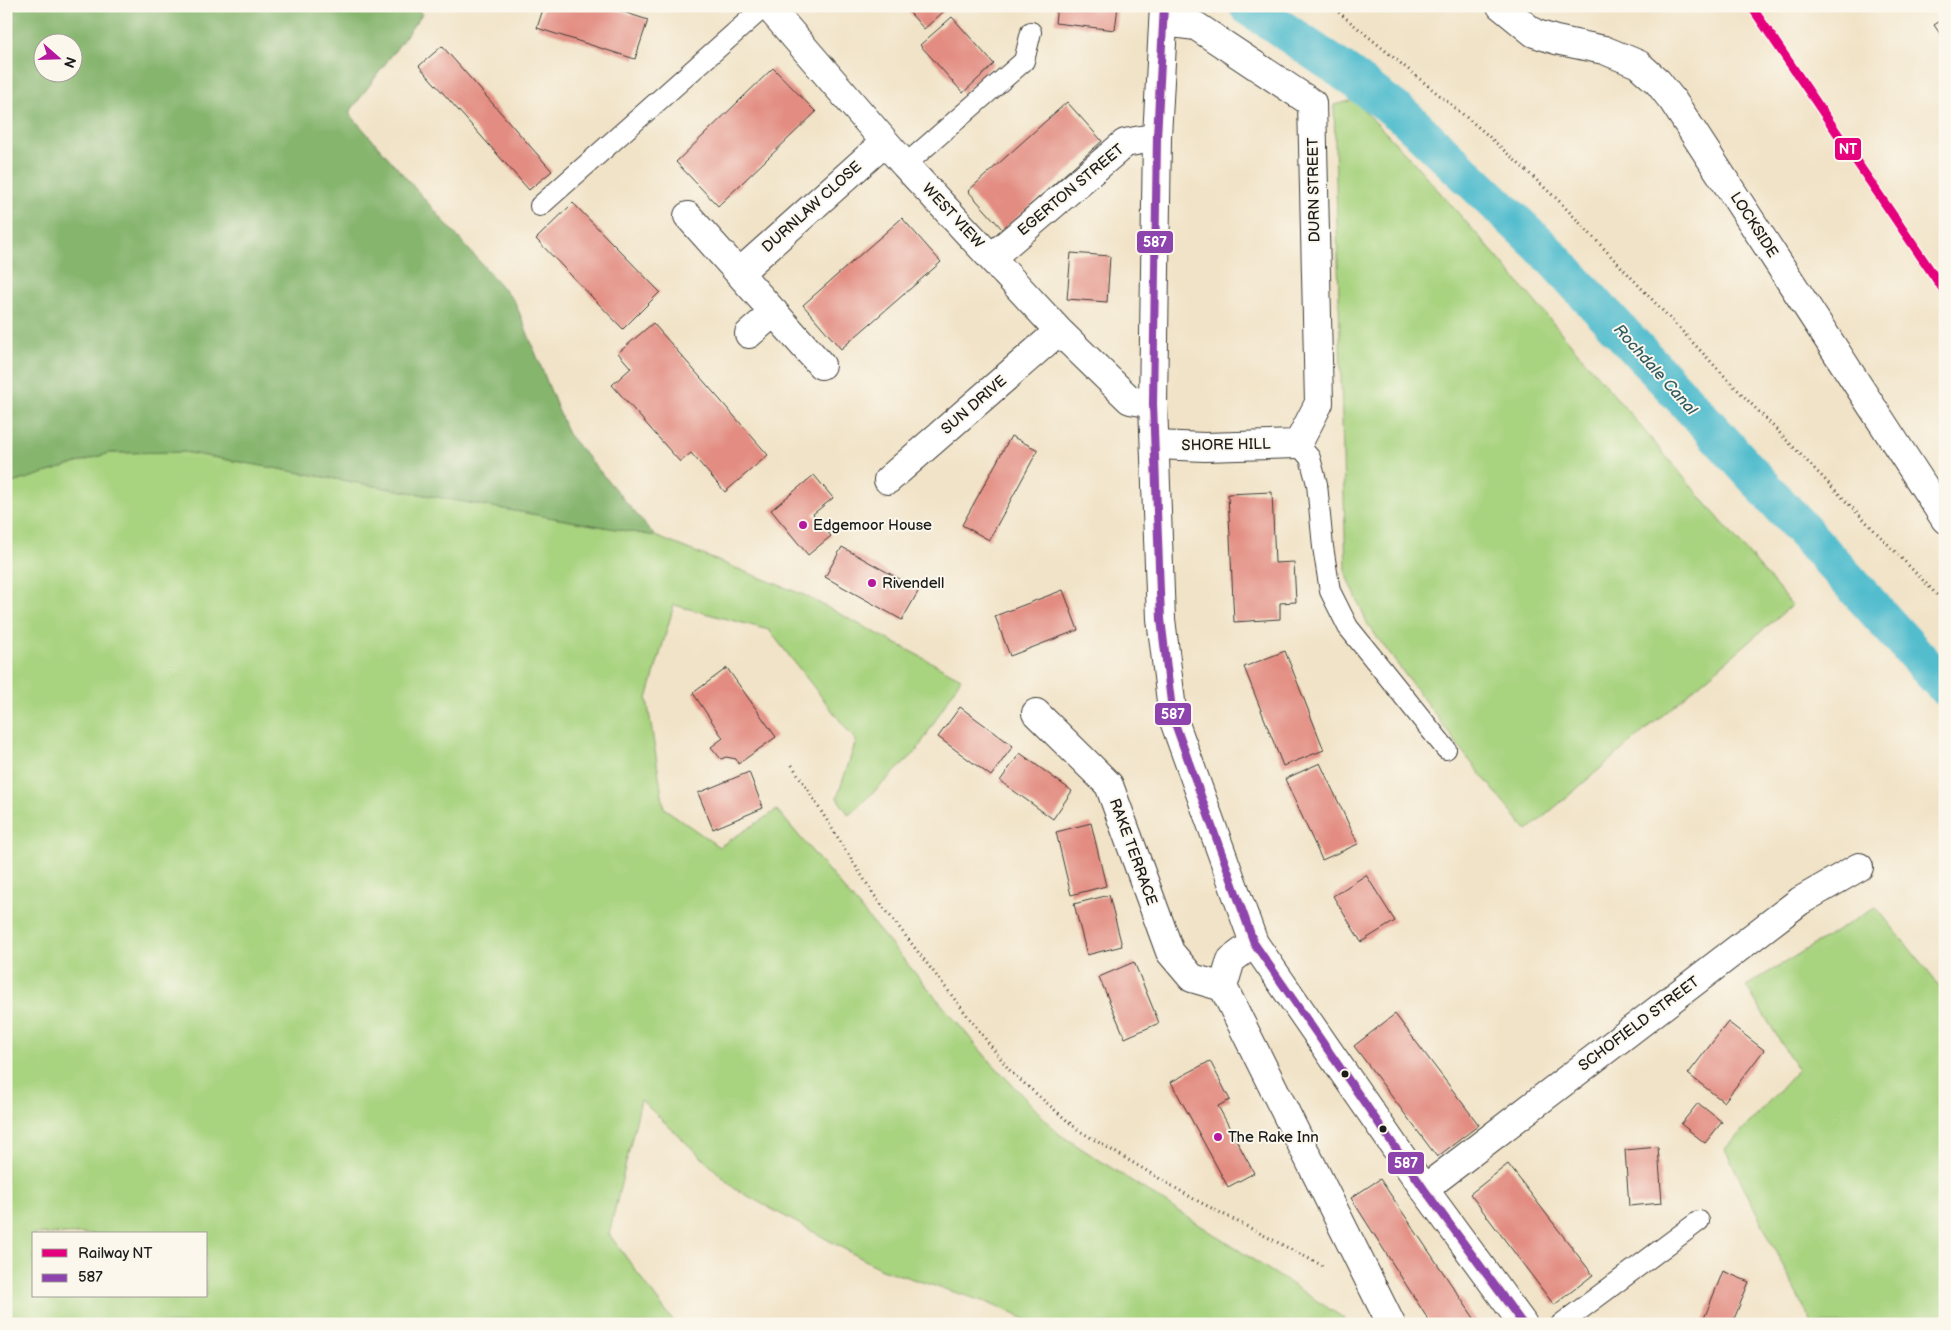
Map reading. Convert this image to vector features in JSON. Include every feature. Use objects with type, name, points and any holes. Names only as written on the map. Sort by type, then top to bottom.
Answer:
[{"type":"street","name":"WEST VIEW","points":[[766,6],[905,165],[1059,331],[1130,400],[1153,404]]},
{"type":"street","name":"LOCKSIDE","points":[[1501,6],[1534,33],[1556,40],[1604,50],[1638,64],[1658,82],[1679,109],[1945,519]]},
{"type":"street","points":[[1164,14],[1157,137],[1153,404],[1161,620],[1173,718],[1254,943],[1424,1189],[1523,1324]]},
{"type":"street","name":"DURN STREET","points":[[1164,14],[1196,26],[1312,103],[1319,403],[1298,444]]},
{"type":"street","name":"EGERTON STREET","points":[[992,257],[1125,144],[1157,137]]},
{"type":"street","name":"DURNLAW CLOSE","points":[[739,273],[885,142]]},
{"type":"street","points":[[688,216],[821,365]]},
{"type":"street","points":[[749,334],[774,312]]},
{"type":"street","name":"SUN DRIVE","points":[[888,480],[1059,331]]},
{"type":"street","name":"SHORE HILL","points":[[1155,445],[1205,447],[1298,444]]},
{"type":"street","name":"RAKE TERRACE","points":[[1036,713],[1109,785],[1170,952],[1192,978],[1223,987]]},
{"type":"street","name":"SCHOFIELD STREET","points":[[1424,1189],[1800,901],[1859,866]]},
{"type":"street","points":[[1254,943],[1231,960],[1223,987],[1373,1292],[1391,1324]]},
{"type":"lane","points":[[540,206],[766,6]]},
{"type":"lane","points":[[905,165],[1024,61],[1031,32]]},
{"type":"lane","points":[[1298,444],[1310,458],[1317,484],[1323,547],[1330,591],[1348,627],[1446,750]]},
{"type":"lane","points":[[1562,1324],[1699,1221]]},
{"type":"path","points":[[1331,6],[1483,131],[1559,201],[1731,383],[1945,603]]},
{"type":"path","points":[[792,765],[874,895],[1011,1072],[1078,1130],[1194,1199],[1373,1292]]},
{"type":"green space","points":[[6,6],[415,6],[422,14],[349,113],[515,302],[568,434],[655,536],[184,452],[109,453],[6,485]]},
{"type":"green space","points":[[1354,100],[1409,157],[1503,264],[1792,605],[1527,831],[1466,756],[1368,625],[1346,573],[1334,105]]},
{"type":"green space","points":[[184,452],[655,536],[804,595],[961,678],[916,752],[849,815],[837,798],[856,741],[769,630],[674,605],[647,699],[664,808],[719,847],[777,810],[987,1058],[1059,1134],[1345,1319],[1344,1324],[1035,1324],[995,1305],[881,1269],[735,1189],[641,1100],[609,1234],[675,1324],[6,1324],[6,485],[109,453]]},
{"type":"green space","points":[[1876,907],[1945,993],[1945,1324],[1812,1324],[1725,1149],[1798,1070],[1746,986]]},
{"type":"building","points":[[544,6],[605,6],[648,20],[635,59],[537,28]]},
{"type":"building","points":[[904,6],[950,6],[924,29]]},
{"type":"building","points":[[1057,6],[1118,6],[1115,30],[1055,23]]},
{"type":"building","points":[[952,17],[994,64],[963,93],[920,45]]},
{"type":"building","points":[[1945,18],[1945,41],[1934,25]]},
{"type":"building","points":[[442,46],[552,171],[529,190],[419,66]]},
{"type":"building","points":[[773,68],[816,112],[718,206],[676,162]]},
{"type":"building","points":[[1067,102],[1102,141],[1003,230],[968,191]]},
{"type":"building","points":[[573,203],[660,292],[623,329],[536,239]]},
{"type":"building","points":[[902,218],[941,262],[841,349],[803,305]]},
{"type":"building","points":[[1071,253],[1110,256],[1107,302],[1067,299]]},
{"type":"building","points":[[653,323],[768,455],[725,492],[691,453],[680,462],[612,385],[631,368],[618,353]]},
{"type":"building","points":[[1011,436],[1038,450],[989,540],[962,525]]},
{"type":"building","name":"Edgemoor House","points":[[814,475],[833,498],[813,514],[831,536],[808,555],[771,510]]},
{"type":"building","points":[[1272,492],[1275,563],[1294,562],[1296,602],[1280,603],[1280,619],[1234,622],[1228,494]]},
{"type":"building","name":"Rivendell","points":[[842,547],[919,590],[902,620],[825,577]]},
{"type":"building","points":[[1063,590],[1078,630],[1010,656],[995,616]]},
{"type":"building","points":[[1285,651],[1324,750],[1283,766],[1244,667]]},
{"type":"building","points":[[727,668],[776,737],[738,764],[736,759],[726,757],[721,759],[711,747],[723,738],[693,693]]},
{"type":"building","points":[[960,707],[1013,746],[991,776],[938,737]]},
{"type":"building","points":[[1020,753],[1072,791],[1053,819],[1000,781]]},
{"type":"building","points":[[1320,763],[1358,844],[1322,860],[1285,779]]},
{"type":"building","points":[[749,772],[763,808],[713,829],[698,793]]},
{"type":"building","points":[[1091,823],[1106,886],[1071,895],[1056,832]]},
{"type":"building","points":[[1366,875],[1395,921],[1361,942],[1333,896]]},
{"type":"building","points":[[1109,895],[1122,946],[1087,955],[1074,904]]},
{"type":"building","points":[[1134,962],[1159,1023],[1125,1038],[1099,977]]},
{"type":"building","points":[[1395,1014],[1479,1125],[1437,1157],[1354,1046]]},
{"type":"building","points":[[1728,1022],[1764,1050],[1724,1102],[1688,1074]]},
{"type":"building","name":"The Rake Inn","points":[[1210,1061],[1230,1100],[1218,1106],[1254,1173],[1228,1187],[1171,1082]]},
{"type":"building","points":[[1698,1103],[1722,1122],[1705,1143],[1681,1124]]},
{"type":"building","points":[[1658,1147],[1662,1203],[1629,1206],[1625,1150]]},
{"type":"building","points":[[1508,1164],[1593,1275],[1554,1305],[1470,1194]]},
{"type":"building","points":[[1380,1179],[1478,1324],[1431,1324],[1351,1198]]},
{"type":"building","points":[[1723,1271],[1749,1282],[1732,1324],[1710,1324],[1703,1321]]},
{"type":"waterway","name":"Rochdale Canal","points":[[1248,6],[1346,73],[1405,117],[1545,250],[1705,422],[1945,687]]},
{"type":"rail line","name":"NT","points":[[1751,6],[1945,292]]},
{"type":"transit line","name":"587","points":[[1164,6],[1157,137],[1153,404],[1161,619],[1173,718],[1254,943],[1424,1189],[1523,1324]]},
{"type":"place","name":"Edgemoor House","points":[[803,525]]},
{"type":"place","name":"Rivendell","points":[[872,583]]},
{"type":"place","name":"The Rake Inn","points":[[1218,1137]]}]
